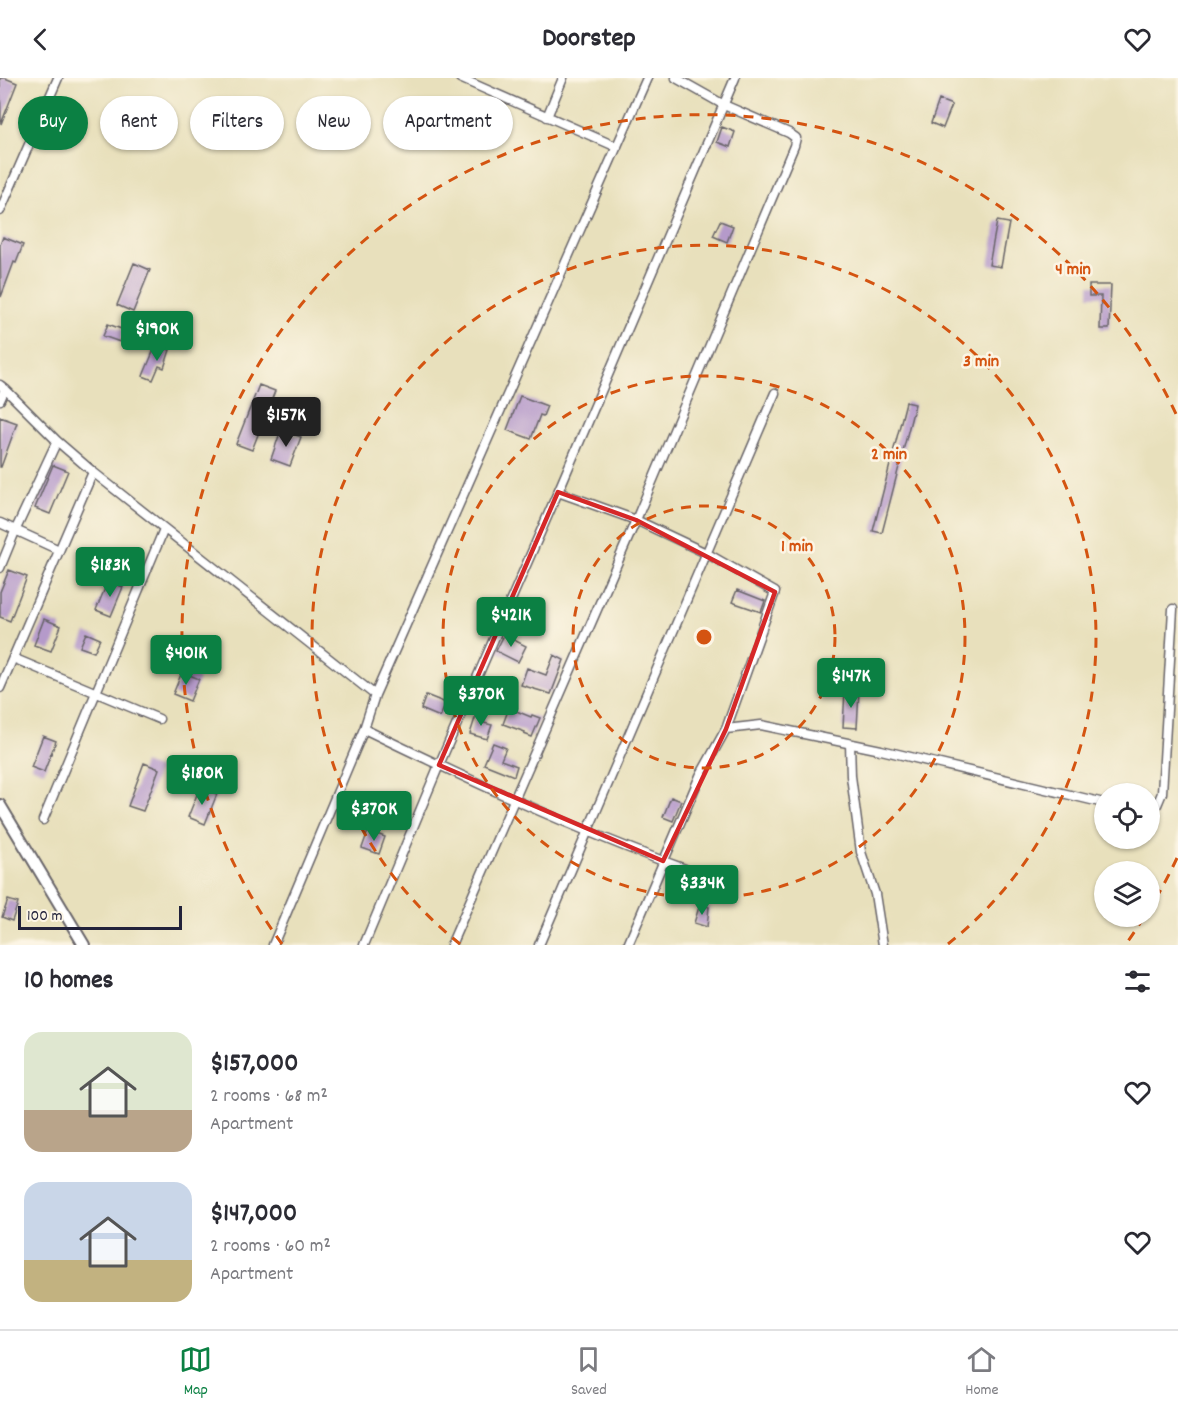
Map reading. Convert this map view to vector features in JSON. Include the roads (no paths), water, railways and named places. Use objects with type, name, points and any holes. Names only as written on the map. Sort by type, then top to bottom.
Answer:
[{"type":"street","points":[[0,211],[58,78]]},
{"type":"street","points":[[460,78],[472,81],[616,147]]},
{"type":"street","points":[[547,117],[563,78]]},
{"type":"street","points":[[273,945],[364,729],[375,694],[647,78]]},
{"type":"street","points":[[451,945],[636,520],[795,146],[796,138],[789,133],[724,105],[676,78]]},
{"type":"street","points":[[364,945],[439,765],[735,78]]},
{"type":"street","points":[[3,387],[57,441],[93,472],[375,694]]},
{"type":"street","points":[[0,400],[3,387]]},
{"type":"street","points":[[539,945],[775,393]]},
{"type":"street","points":[[0,568],[57,441]]},
{"type":"street","points":[[0,688],[93,472]]},
{"type":"street","points":[[558,492],[636,520],[706,553],[775,592],[726,729],[700,776],[628,945]]},
{"type":"street","points":[[0,523],[59,550]]},
{"type":"street","points":[[43,820],[164,529]]},
{"type":"street","points":[[1160,798],[1173,609]]},
{"type":"street","points":[[13,657],[159,719]]},
{"type":"street","points":[[726,729],[761,725],[1094,801]]},
{"type":"street","points":[[364,729],[588,831],[685,869]]},
{"type":"street","points":[[850,744],[851,776],[861,852],[875,894],[883,945]]},
{"type":"street","points":[[0,805],[84,945]]}]
